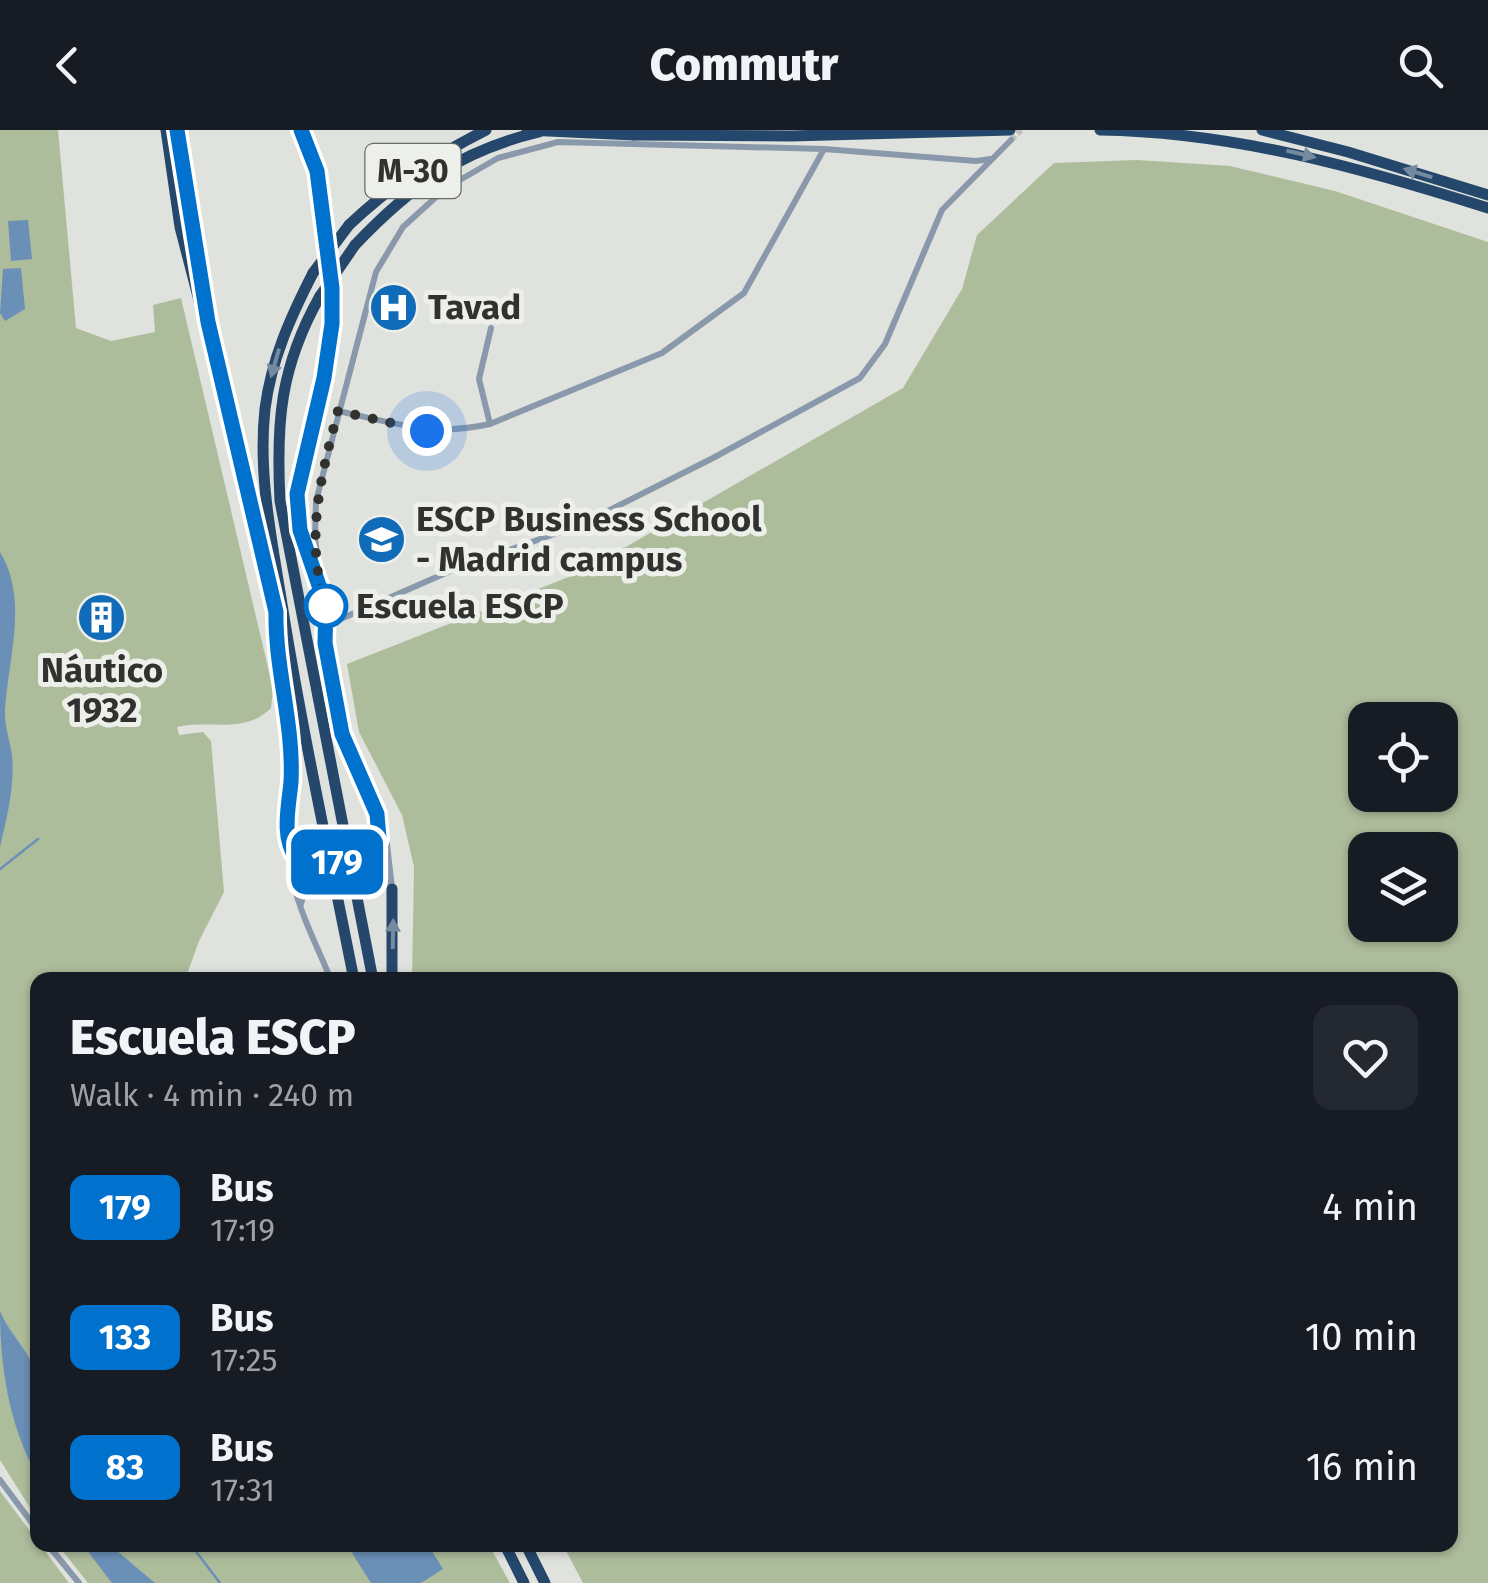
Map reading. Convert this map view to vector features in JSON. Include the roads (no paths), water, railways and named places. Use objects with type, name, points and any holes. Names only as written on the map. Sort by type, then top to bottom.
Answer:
[{"type":"highway","points":[[166,130],[180,227],[230,420]]},
{"type":"highway","name":"M-30","points":[[352,972],[288,642],[266,502],[263,439],[271,378],[281,343],[313,273],[349,225],[386,190],[437,154],[486,130]]},
{"type":"highway","points":[[527,130],[634,135],[1011,135]]},
{"type":"highway","name":"M-30","points":[[371,972],[280,501],[280,407],[293,350],[320,296],[355,246],[395,203],[448,164],[500,142],[550,130]]},
{"type":"highway","points":[[1100,130],[1184,134],[1245,143],[1328,161],[1488,208]]},
{"type":"highway","points":[[1262,130],[1488,194]]},
{"type":"highway","points":[[1391,180],[1488,217]]},
{"type":"highway","points":[[294,564],[297,494]]},
{"type":"highway","points":[[276,612],[288,642]]},
{"type":"highway","points":[[392,889],[392,972]]},
{"type":"highway","points":[[508,1552],[524,1583]]},
{"type":"highway","points":[[530,1552],[545,1583]]},
{"type":"street","points":[[180,130],[208,322],[276,612],[289,734],[291,872],[328,972]]},
{"type":"street","points":[[301,130],[321,188],[332,288],[327,361],[297,494],[303,544],[342,734],[387,844],[392,889]]},
{"type":"street","points":[[327,625],[455,569],[580,525],[860,378],[884,344],[942,210],[1011,135]]},
{"type":"street","points":[[325,643],[327,615],[315,538],[316,501],[338,411],[376,272],[404,226],[446,188],[498,158],[558,142],[824,149],[991,159]]},
{"type":"street","points":[[338,411],[427,431],[490,424],[662,353],[744,293],[824,149]]},
{"type":"street","points":[[967,160],[980,170]]},
{"type":"street","points":[[490,424],[479,380],[491,328]]},
{"type":"street","points":[[303,544],[322,594]]},
{"type":"street","points":[[327,615],[346,615]]},
{"type":"street","points":[[288,838],[296,857],[314,865],[361,858],[372,852],[379,841],[377,814]]},
{"type":"street","points":[[301,906],[305,887],[317,877],[374,867],[385,874],[392,889]]},
{"type":"street","points":[[0,1480],[30,1521]]},
{"type":"street","points":[[54,1552],[78,1583]]},
{"type":"water","points":[[28,220],[32,259],[11,261],[8,221]]},
{"type":"water","points":[[21,268],[25,309],[5,321],[0,313],[3,269]]},
{"type":"water","points":[[0,552],[9,570],[15,609],[5,710],[12,778],[0,847]]},
{"type":"water","points":[[0,1311],[30,1360],[30,1462],[13,1416],[2,1353]]},
{"type":"water","points":[[88,1552],[118,1552],[155,1583],[112,1583]]},
{"type":"water","points":[[432,1552],[443,1569],[421,1583],[371,1583],[352,1553]]},
{"type":"waterway","points":[[0,869],[38,839]]},
{"type":"waterway","points":[[196,1552],[220,1583]]},
{"type":"tunnel","points":[[1011,140],[1021,130]]},
{"type":"place","name":"Tavad","points":[[393,307]]},
{"type":"place","name":"ESCP Business School - Madrid campus","points":[[381,539]]},
{"type":"place","name":"Escuela ESCP","points":[[326,606]]},
{"type":"place","name":"Náutico 1932","points":[[102,618]]}]
